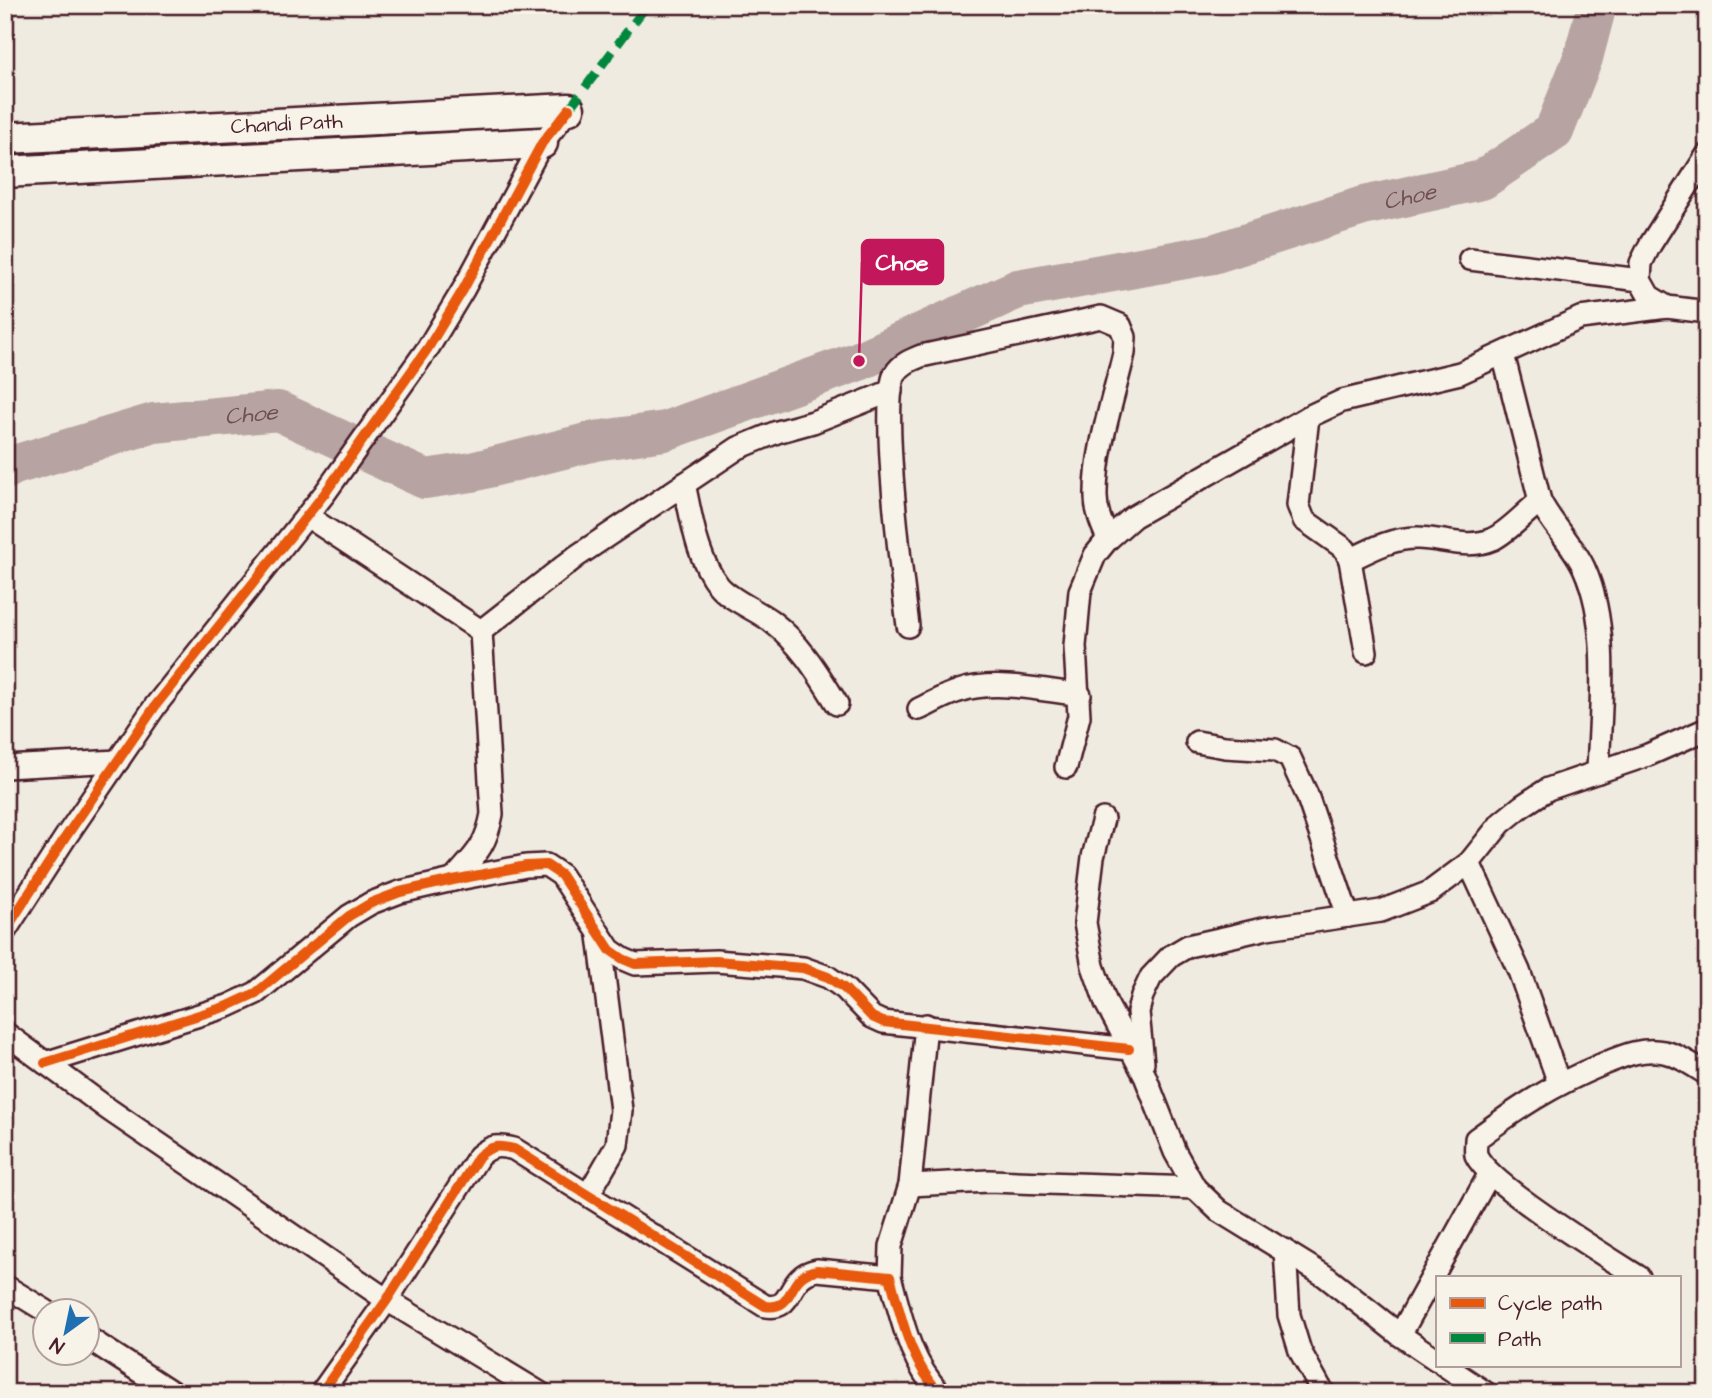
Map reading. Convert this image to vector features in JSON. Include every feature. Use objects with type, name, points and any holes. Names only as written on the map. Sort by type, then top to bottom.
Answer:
[{"type":"main road","name":"Chandi Path","points":[[5,138],[569,109]]},
{"type":"main road","name":"Chandi Path","points":[[5,172],[542,143]]},
{"type":"street","points":[[5,931],[156,705],[325,493],[428,348],[463,290],[542,143],[569,109]]},
{"type":"street","points":[[1667,307],[1649,296],[1640,279],[1641,262],[1707,155]]},
{"type":"street","points":[[1470,259],[1640,279]]},
{"type":"street","points":[[1066,767],[1076,735],[1080,695],[1075,646],[1080,591],[1096,555],[1108,539],[1133,517],[1308,417],[1342,401],[1448,377],[1580,318],[1667,307],[1707,312]]},
{"type":"street","points":[[908,626],[892,462],[891,391],[894,375],[907,361],[1101,317],[1120,325],[1125,337],[1124,352],[1100,458],[1096,498],[1099,519],[1108,539]]},
{"type":"street","points":[[1503,354],[1540,501],[1548,518],[1584,568],[1593,595],[1601,649],[1598,772]]},
{"type":"street","points":[[481,631],[577,556],[738,448],[891,391]]},
{"type":"street","points":[[1308,417],[1298,505],[1304,520],[1345,549],[1350,560],[1366,653]]},
{"type":"street","points":[[684,484],[702,556],[720,588],[771,621],[795,642],[837,704]]},
{"type":"street","points":[[1350,560],[1384,543],[1400,539],[1424,538],[1476,544],[1494,538],[1540,501]]},
{"type":"street","points":[[307,516],[481,631]]},
{"type":"street","points":[[453,880],[478,852],[488,835],[492,814],[481,631]]},
{"type":"street","points":[[919,709],[960,690],[985,687],[1025,688],[1080,695]]},
{"type":"street","points":[[1145,1076],[1139,1043],[1138,1012],[1151,977],[1171,956],[1188,946],[1267,928],[1381,911],[1430,892],[1469,863],[1501,823],[1548,789],[1675,744],[1707,729]]},
{"type":"street","points":[[1197,742],[1225,747],[1275,750],[1290,758],[1307,794],[1348,916]]},
{"type":"street","points":[[5,767],[118,761]]},
{"type":"street","points":[[1103,819],[1093,857],[1084,923],[1093,966],[1106,1003],[1145,1076],[1175,1152],[1195,1188],[1219,1211],[1325,1276],[1400,1335],[1436,1359]]},
{"type":"street","points":[[1469,863],[1518,971],[1559,1083]]},
{"type":"street","points":[[45,1063],[228,1006],[256,993],[349,916],[371,903],[400,892],[453,880],[546,864],[561,875],[610,950],[635,964],[716,961],[816,971],[845,989],[872,1017],[883,1022],[1129,1049]]},
{"type":"street","points":[[588,1195],[617,1145],[621,1111],[599,936]]},
{"type":"street","points":[[926,1025],[910,1185],[891,1246],[890,1277],[913,1356],[927,1379],[940,1393]]},
{"type":"street","points":[[5,1033],[108,1109],[387,1300],[540,1393]]},
{"type":"street","points":[[1637,1276],[1563,1228],[1490,1173],[1476,1154],[1476,1139],[1518,1108],[1559,1083],[1626,1055],[1645,1050],[1665,1052],[1707,1074]]},
{"type":"street","points":[[321,1393],[387,1300],[479,1156],[489,1147],[498,1145],[514,1149],[765,1306],[781,1305],[799,1277],[806,1272],[817,1270],[890,1277]]},
{"type":"street","points":[[1400,1335],[1490,1173]]},
{"type":"street","points":[[910,1185],[989,1181],[1195,1188]]},
{"type":"street","points":[[1285,1250],[1289,1315],[1300,1351],[1325,1393]]},
{"type":"street","points":[[5,1286],[32,1302]]},
{"type":"street","points":[[102,1347],[173,1393]]},
{"type":"street","points":[[1446,1366],[1486,1393]]},
{"type":"waterway","name":"Choe","points":[[5,470],[154,423],[278,411],[425,479],[472,472],[595,441],[665,431],[859,361],[1018,289],[1213,254],[1363,206],[1482,180],[1554,131],[1583,58],[1597,5]]},
{"type":"marked path","points":[[569,109],[647,5]]},
{"type":"cycle path","points":[[5,931],[156,705],[325,493],[428,348],[463,290],[542,143],[569,109]]},
{"type":"cycle path","points":[[45,1063],[228,1006],[256,993],[349,916],[371,903],[400,892],[453,880],[526,866],[546,865],[561,875],[610,950],[635,964],[716,961],[803,968],[828,977],[845,989],[872,1017],[883,1022],[1129,1049]]},
{"type":"cycle path","points":[[321,1393],[387,1300],[479,1156],[499,1147],[514,1149],[765,1306],[782,1303],[799,1279],[817,1270],[890,1277],[914,1353],[929,1381],[940,1393]]},
{"type":"place","name":"Choe","points":[[859,361]]}]
